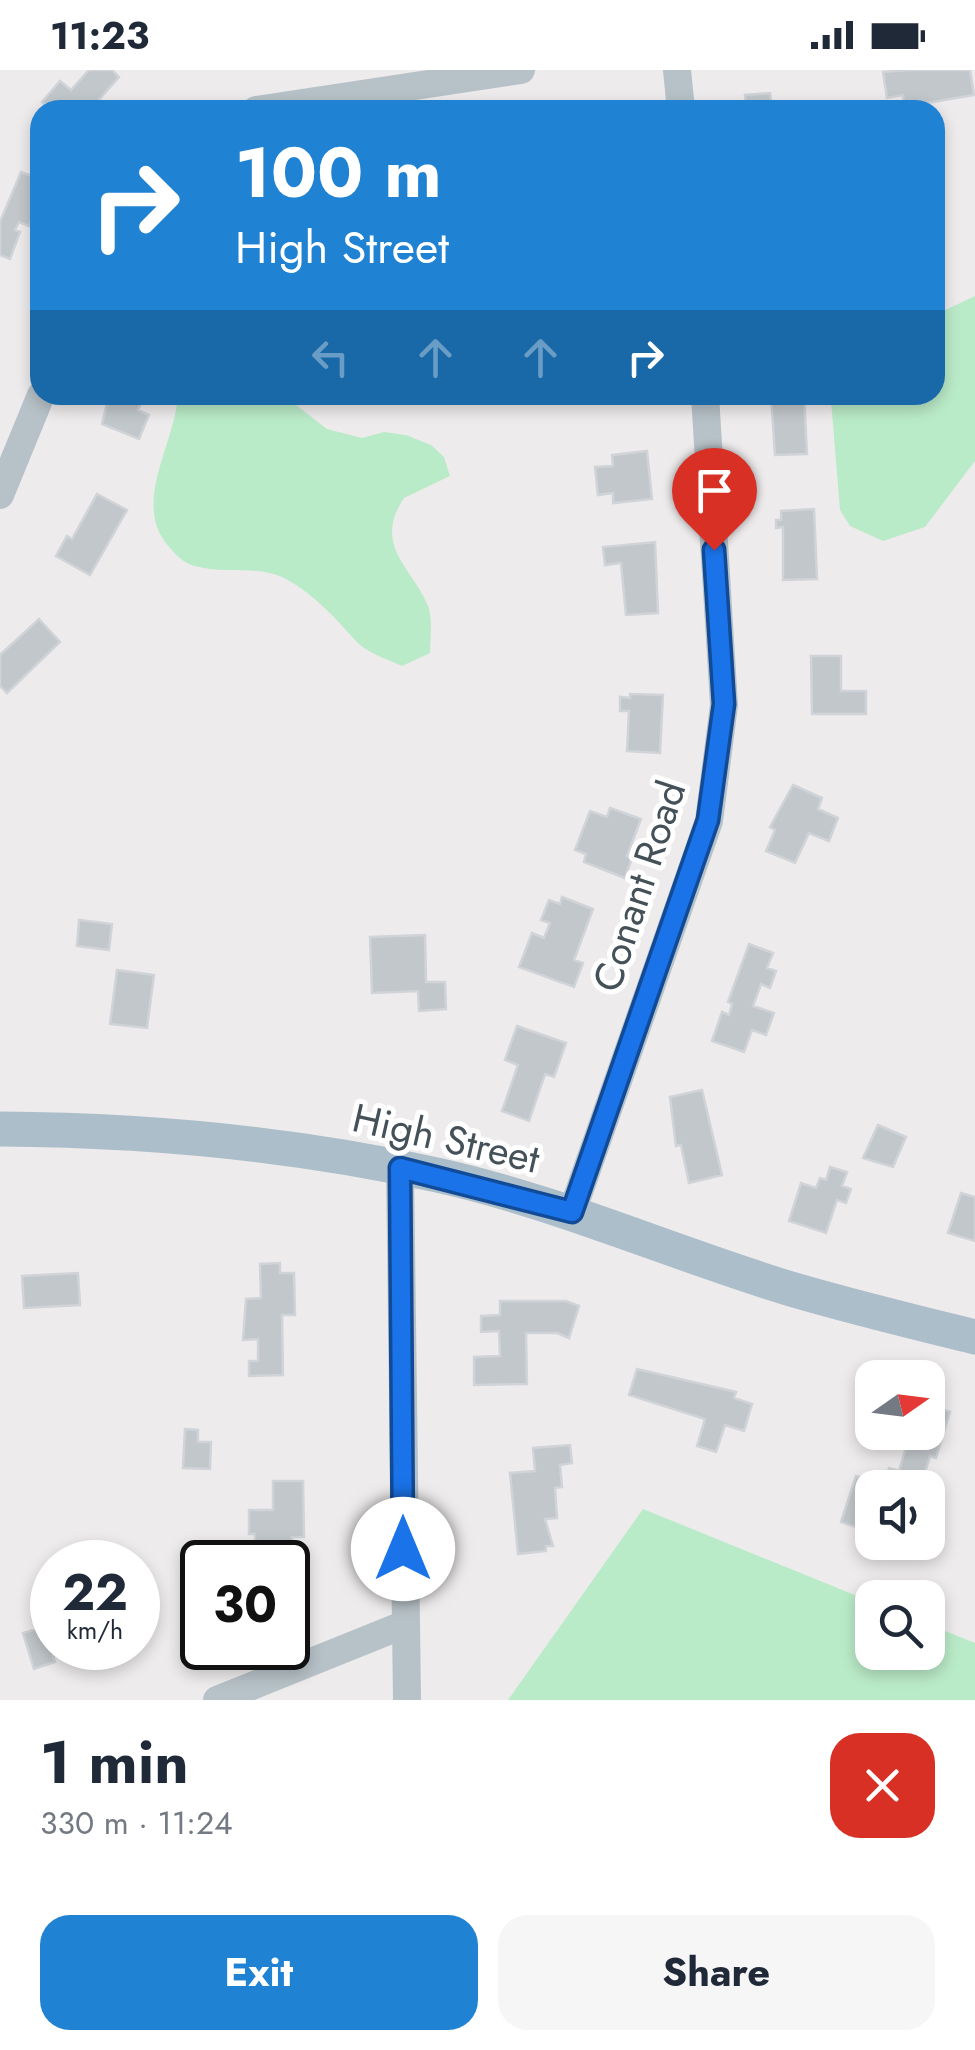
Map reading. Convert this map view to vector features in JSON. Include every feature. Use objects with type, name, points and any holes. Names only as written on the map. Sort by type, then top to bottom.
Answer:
[{"type":"main road","name":"High Street","points":[[0,1129],[168,1134],[285,1146],[400,1168],[572,1212],[790,1288],[975,1337]]},
{"type":"street","points":[[322,100],[521,70]]},
{"type":"street","points":[[676,70],[680,100]]},
{"type":"street","points":[[0,496],[37,405]]},
{"type":"street","name":"Conant Road","points":[[572,1212],[708,820],[718,769],[724,704],[706,405]]},
{"type":"street","points":[[400,1168],[403,1626],[407,1700]]},
{"type":"street","points":[[218,1700],[403,1626]]},
{"type":"green space","points":[[975,296],[975,461],[925,527],[883,541],[850,526],[840,510],[831,405],[945,405],[945,310]]},
{"type":"green space","points":[[176,405],[296,405],[327,429],[362,438],[384,432],[406,435],[431,445],[444,457],[450,476],[404,498],[392,530],[398,556],[428,606],[430,653],[402,666],[365,649],[315,599],[286,579],[264,572],[195,566],[175,554],[159,531],[154,494]]},
{"type":"green space","points":[[643,1509],[855,1595],[855,1670],[945,1670],[945,1631],[975,1643],[975,1700],[508,1700]]},
{"type":"building","points":[[89,70],[112,70],[119,77],[99,100],[44,100],[60,81],[71,90]]},
{"type":"building","points":[[970,70],[974,95],[945,100],[903,100],[903,95],[887,98],[883,72]]},
{"type":"building","points":[[770,93],[771,100],[745,100],[745,95]]},
{"type":"building","points":[[21,172],[30,175],[30,223],[19,222],[15,230],[20,232],[10,259],[0,255],[0,222]]},
{"type":"building","points":[[107,405],[140,405],[138,410],[149,415],[139,439],[102,424]]},
{"type":"building","points":[[772,405],[805,405],[807,454],[775,455]]},
{"type":"building","points":[[647,451],[652,499],[613,503],[613,493],[598,495],[595,467],[613,466],[612,455]]},
{"type":"building","points":[[97,494],[127,510],[90,575],[56,556],[67,536],[72,539]]},
{"type":"building","points":[[814,509],[817,579],[783,580],[783,527],[776,528],[776,520],[781,520],[781,511]]},
{"type":"building","points":[[655,542],[658,613],[626,615],[621,563],[605,565],[603,547]]},
{"type":"building","points":[[39,619],[60,642],[7,693],[0,686],[0,655]]},
{"type":"building","points":[[811,656],[841,656],[841,691],[866,691],[866,714],[812,714]]},
{"type":"building","points":[[630,694],[663,695],[660,753],[627,751],[629,711],[620,711],[620,697],[630,698]]},
{"type":"building","points":[[793,785],[822,798],[818,809],[838,818],[829,841],[809,833],[795,863],[766,851],[775,830],[770,827]]},
{"type":"building","points":[[610,808],[641,819],[627,856],[632,858],[625,878],[584,862],[586,854],[575,850],[590,811],[607,817]]},
{"type":"building","points":[[562,897],[593,909],[574,960],[583,963],[574,987],[519,967],[532,933],[544,938],[550,923],[541,920],[549,900],[560,904]]},
{"type":"building","points":[[79,920],[112,924],[109,950],[77,946]]},
{"type":"building","points":[[425,935],[426,982],[445,982],[446,1009],[419,1011],[418,991],[372,993],[370,937]]},
{"type":"building","points":[[749,944],[773,953],[767,968],[776,971],[770,988],[761,984],[753,1006],[774,1013],[766,1035],[752,1030],[744,1052],[712,1041],[722,1012],[729,1015],[732,1004],[728,1002]]},
{"type":"building","points":[[117,970],[154,975],[147,1028],[110,1024]]},
{"type":"building","points":[[517,1026],[566,1043],[554,1077],[545,1074],[529,1121],[502,1111],[518,1065],[505,1060]]},
{"type":"building","points":[[702,1090],[722,1175],[689,1183],[681,1145],[676,1146],[670,1097]]},
{"type":"building","points":[[878,1125],[906,1137],[893,1167],[863,1158]]},
{"type":"building","points":[[830,1167],[847,1172],[842,1186],[851,1189],[846,1203],[837,1200],[826,1233],[789,1221],[801,1183],[816,1188],[820,1178],[826,1180]]},
{"type":"building","points":[[961,1193],[975,1197],[975,1241],[948,1233]]},
{"type":"building","points":[[280,1263],[280,1273],[294,1273],[295,1315],[282,1315],[283,1375],[249,1376],[249,1361],[258,1361],[258,1339],[243,1340],[246,1299],[261,1298],[260,1264]]},
{"type":"building","points":[[78,1273],[80,1305],[24,1308],[22,1276]]},
{"type":"building","points":[[500,1301],[566,1301],[579,1306],[569,1338],[557,1333],[526,1333],[527,1384],[474,1385],[474,1357],[500,1356],[499,1331],[481,1332],[481,1316],[500,1315]]},
{"type":"building","points":[[637,1369],[736,1392],[734,1398],[752,1404],[744,1431],[725,1425],[716,1452],[697,1446],[705,1419],[629,1395]]},
{"type":"building","points":[[185,1429],[198,1430],[198,1442],[211,1442],[210,1469],[183,1468]]},
{"type":"building","points":[[570,1445],[572,1463],[560,1465],[562,1487],[555,1488],[557,1518],[545,1519],[553,1546],[546,1546],[546,1551],[518,1554],[510,1473],[535,1471],[533,1448]]},
{"type":"building","points":[[905,1450],[938,1450],[936,1458],[930,1456],[926,1470],[899,1470]]},
{"type":"building","points":[[855,1479],[855,1527],[841,1522]]},
{"type":"building","points":[[273,1481],[303,1481],[304,1537],[255,1540],[255,1534],[249,1534],[249,1510],[273,1510]]},
{"type":"building","points":[[30,1631],[30,1656],[23,1633]]},
{"type":"route","points":[[403,1549],[400,1168],[572,1212],[708,820],[724,704],[714,550]]}]
